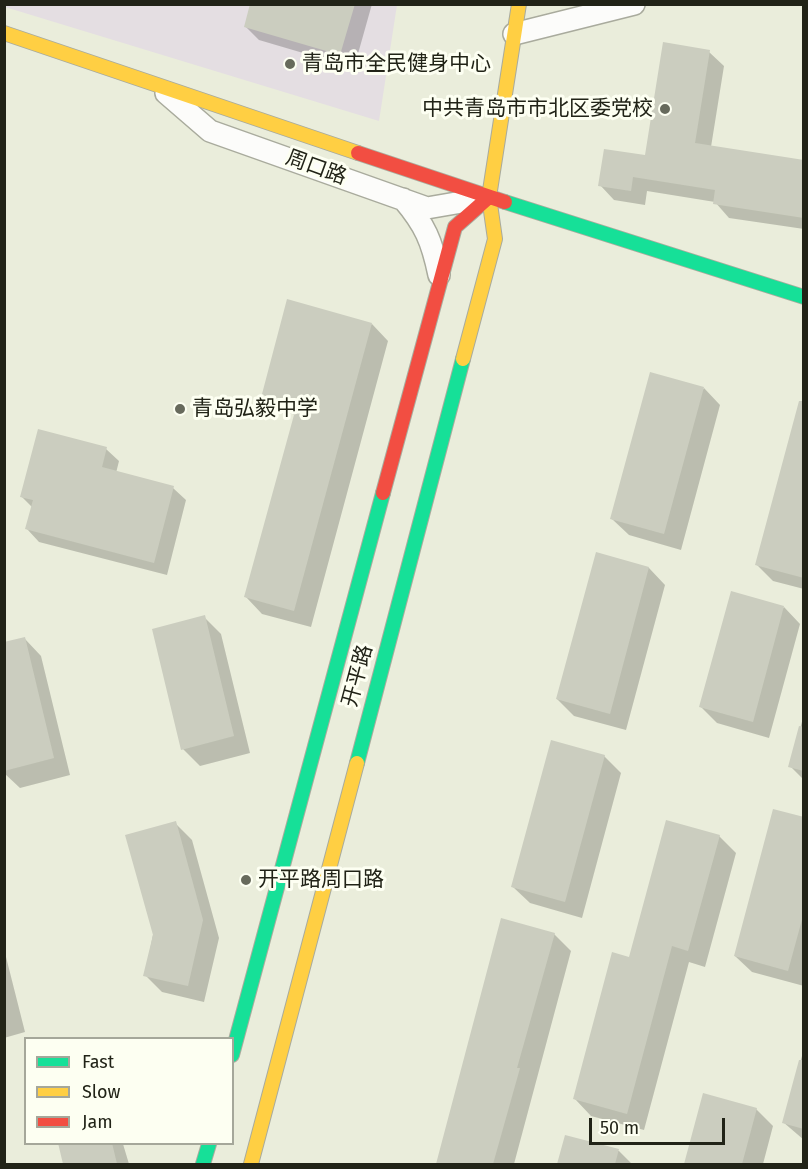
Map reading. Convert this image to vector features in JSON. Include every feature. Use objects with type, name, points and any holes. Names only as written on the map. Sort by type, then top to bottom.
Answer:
[{"type":"main road","name":"开平路","points":[[251,1164],[495,239],[489,197],[519,4]]},
{"type":"main road","name":"周口路","points":[[4,33],[158,87],[489,197],[804,297]]},
{"type":"main road","name":"开平路","points":[[234,1048],[455,227],[489,197]]},
{"type":"main road","points":[[203,1164],[208,1145]]},
{"type":"street","points":[[514,34],[634,4]]},
{"type":"street","name":"周口路","points":[[158,87],[210,131],[427,208],[489,197]]},
{"type":"street","points":[[402,199],[422,222],[433,244],[440,282]]},
{"type":"shaded area","name":"青岛市全民健身中心","points":[[4,5],[397,5],[379,121]]},
{"type":"building","points":[[250,4],[355,4],[340,55],[244,27]]},
{"type":"building","points":[[663,42],[710,50],[695,143],[804,160],[804,218],[713,204],[715,190],[633,177],[631,191],[598,186],[604,149],[645,155]]},
{"type":"building","points":[[287,299],[372,323],[294,611],[244,597],[297,404],[262,394]]},
{"type":"building","points":[[650,372],[704,387],[664,534],[610,519]]},
{"type":"building","points":[[799,401],[804,401],[804,578],[755,565]]},
{"type":"building","points":[[38,429],[107,447],[102,467],[174,486],[154,563],[25,529],[33,500],[20,497]]},
{"type":"building","points":[[596,552],[649,567],[610,714],[556,699]]},
{"type":"building","points":[[731,591],[784,606],[753,722],[699,707]]},
{"type":"building","points":[[205,615],[234,736],[181,750],[152,629]]},
{"type":"building","points":[[25,637],[54,758],[4,771],[4,642]]},
{"type":"building","points":[[799,726],[804,727],[804,771],[788,767]]},
{"type":"building","points":[[551,740],[605,755],[565,902],[511,887]]},
{"type":"building","points":[[773,809],[804,817],[804,912],[788,971],[734,956]]},
{"type":"building","points":[[666,820],[720,835],[688,951],[672,946],[627,1114],[573,1099],[612,952],[629,957]]},
{"type":"building","points":[[176,821],[203,920],[188,986],[143,976],[153,935],[125,835]]},
{"type":"building","points":[[501,918],[555,933],[517,1068],[520,1068],[493,1164],[436,1164]]},
{"type":"building","points":[[799,1060],[804,1060],[804,1129],[782,1123]]},
{"type":"building","points":[[703,1093],[757,1108],[742,1164],[684,1164]]},
{"type":"building","points":[[565,1135],[619,1149],[615,1164],[557,1164]]},
{"type":"building","points":[[58,1145],[112,1145],[117,1164],[63,1164]]},
{"type":"traffic: fast","points":[[505,202],[804,297]]},
{"type":"traffic: fast","points":[[357,763],[463,359]]},
{"type":"traffic: fast","points":[[234,1048],[383,493]]},
{"type":"traffic: fast","points":[[203,1164],[209,1145]]},
{"type":"traffic: slow","points":[[463,359],[495,239],[489,197],[519,4]]},
{"type":"traffic: slow","points":[[4,33],[358,153]]},
{"type":"traffic: slow","points":[[251,1164],[357,763]]},
{"type":"traffic: jam","points":[[358,153],[505,202]]},
{"type":"traffic: jam","points":[[383,493],[455,227],[489,197]]},
{"type":"place","name":"青岛市全民健身中心","points":[[290,64]]},
{"type":"place","name":"中共青岛市市北区委党校","points":[[665,109]]},
{"type":"place","name":"青岛弘毅中学","points":[[180,409]]},
{"type":"place","name":"开平路周口路","points":[[246,880]]}]
